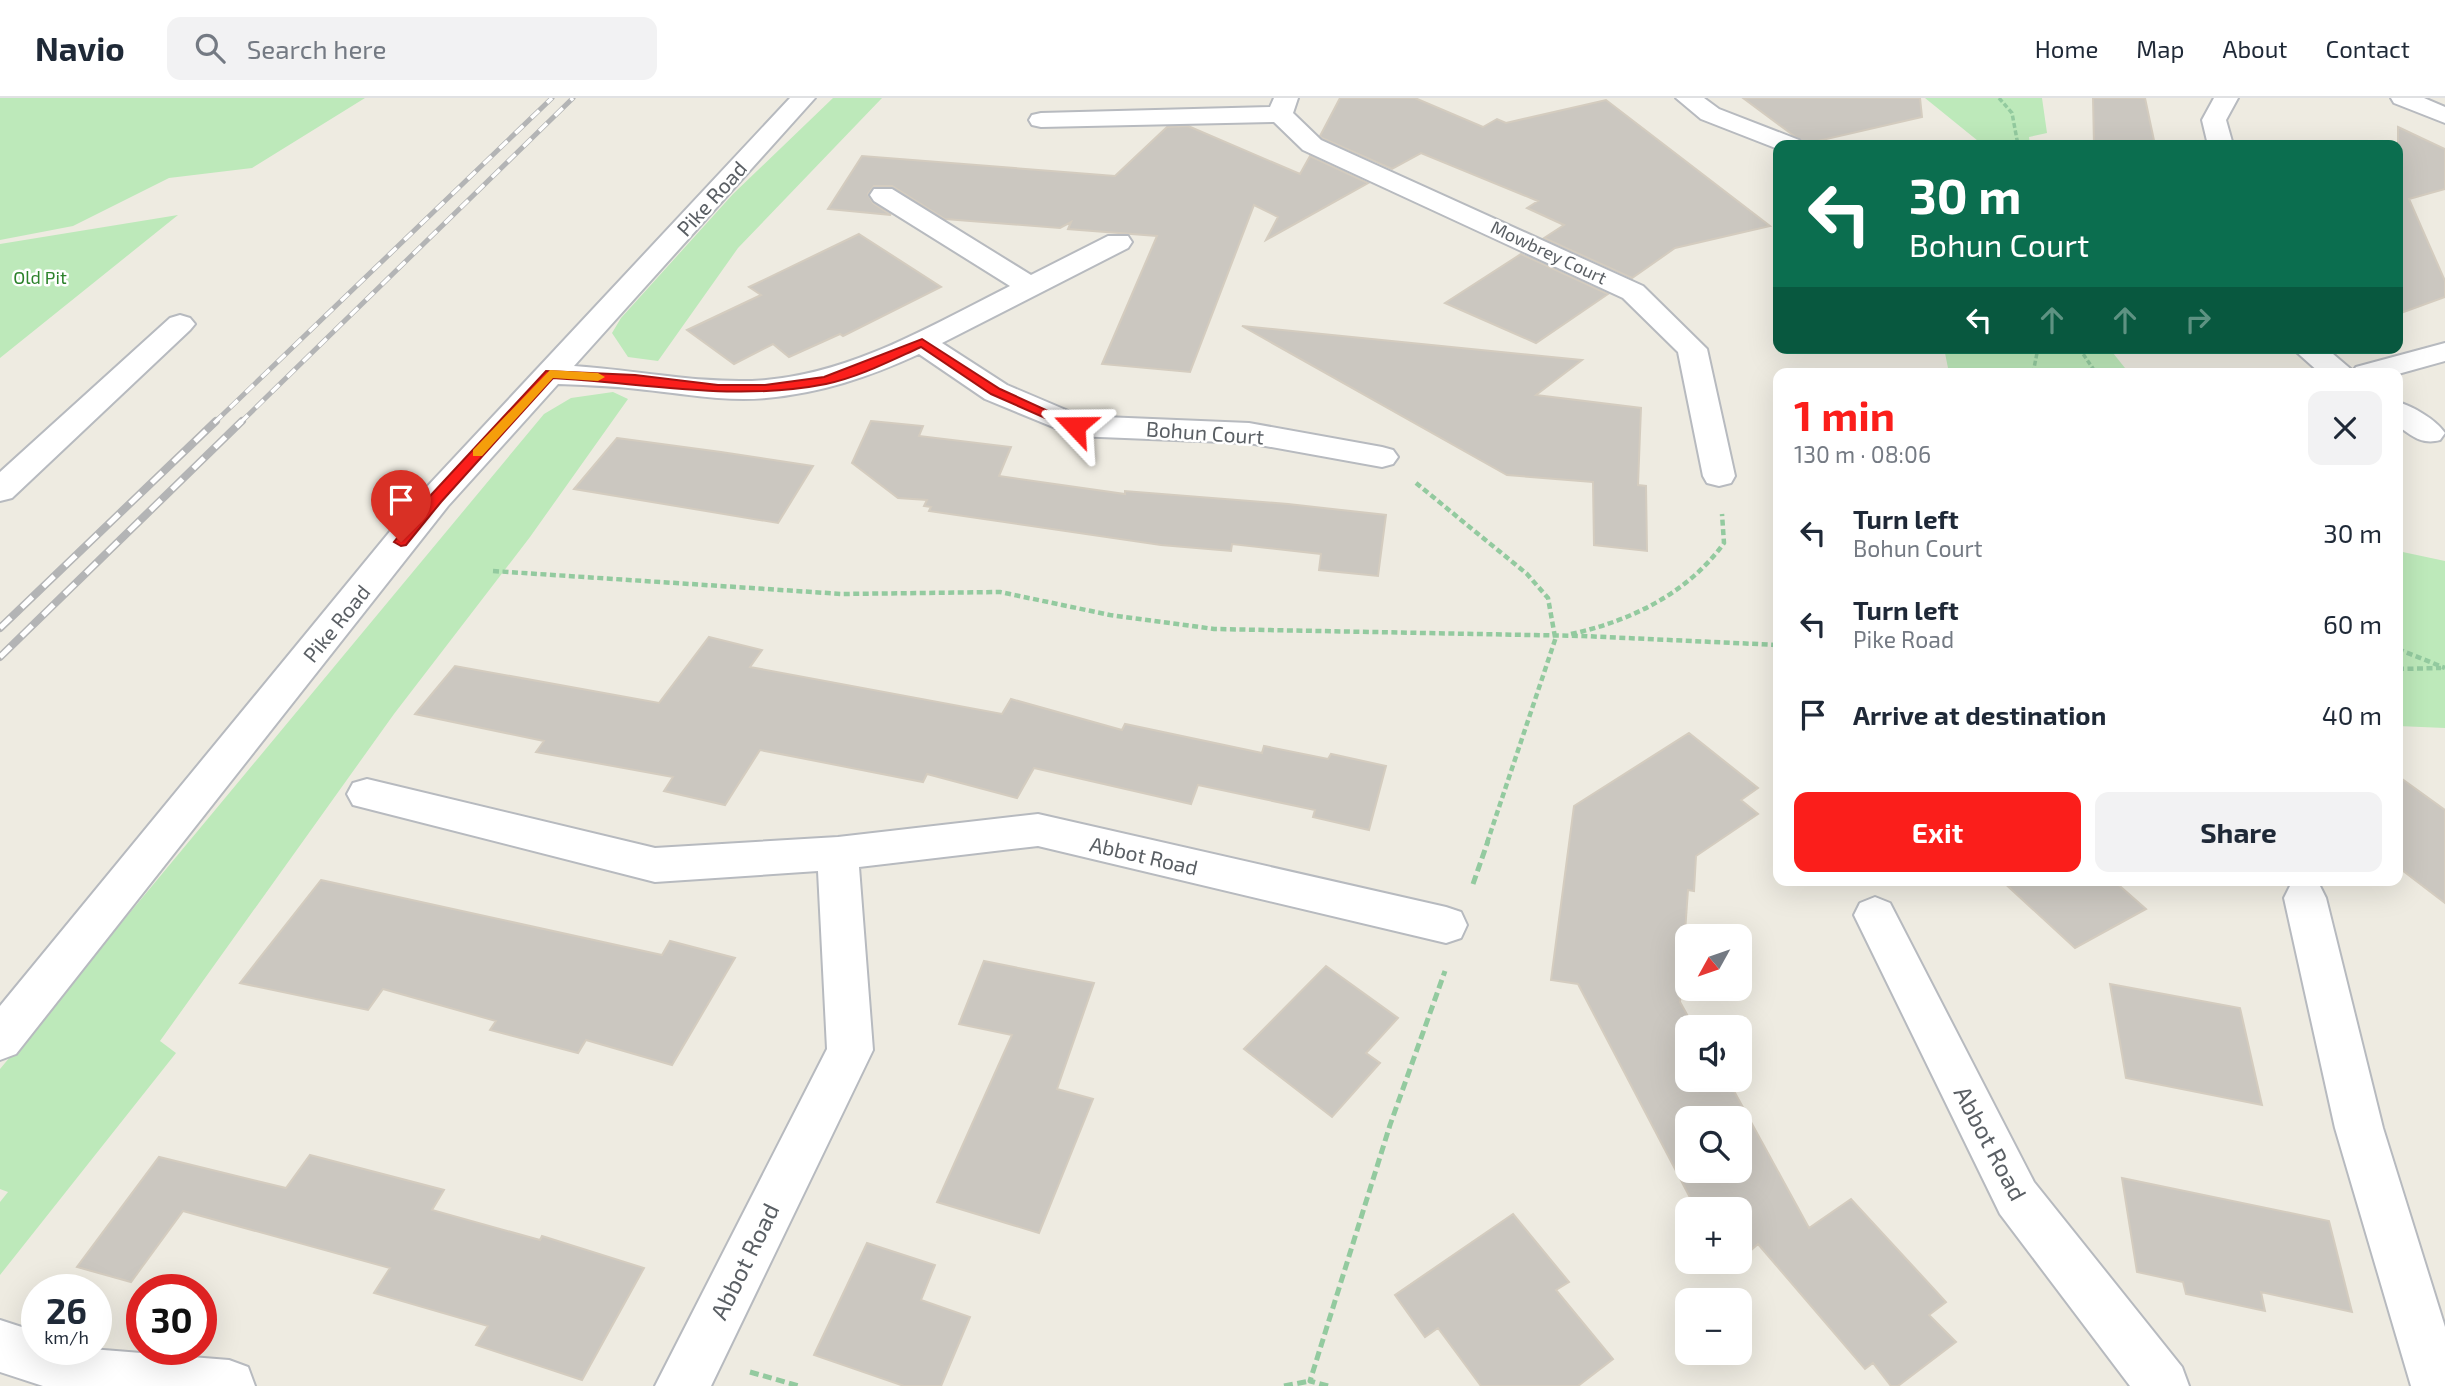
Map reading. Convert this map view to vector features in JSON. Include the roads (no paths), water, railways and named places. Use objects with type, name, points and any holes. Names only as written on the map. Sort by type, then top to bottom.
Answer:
[{"type":"street","name":"Pike Road","points":[[0,1040],[436,498],[803,98]]},
{"type":"street","points":[[1688,98],[1710,114],[1777,140]]},
{"type":"street","points":[[2220,140],[2214,120],[2226,98]]},
{"type":"street","points":[[2403,98],[2445,116]]},
{"type":"street","name":"Mowbrey Court","points":[[1041,120],[1283,106],[1312,145],[1633,292],[1692,349],[1719,476]]},
{"type":"street","points":[[883,195],[1031,287]]},
{"type":"street","points":[[550,374],[635,379],[718,389],[765,389],[826,380],[861,369],[922,342],[1118,242]]},
{"type":"street","points":[[0,490],[180,324]]},
{"type":"street","name":"Bohun Court","points":[[922,342],[996,392],[1075,426],[1249,433],[1382,457]]},
{"type":"street","points":[[2386,368],[2445,352]]},
{"type":"street","points":[[2315,354],[2333,368]]},
{"type":"street","points":[[2403,415],[2429,433]]},
{"type":"street","name":"Abbot Road","points":[[367,794],[655,865],[838,853],[1038,830],[1452,926]]},
{"type":"street","name":"Abbot Road","points":[[681,1386],[698,1358],[718,1311],[850,1050],[838,853]]},
{"type":"street","points":[[2305,898],[2359,1128],[2437,1386]]},
{"type":"street","name":"Abbot Road","points":[[1875,915],[2017,1198],[2163,1386]]},
{"type":"street","points":[[0,1346],[96,1377],[229,1386]]},
{"type":"railway","points":[[214,423],[552,98]]},
{"type":"railway","points":[[240,423],[573,98]]},
{"type":"railway","points":[[0,628],[216,421]]},
{"type":"railway","points":[[0,657],[242,421]]},
{"type":"park label","name":"Old Pit","points":[[40,277]]}]
